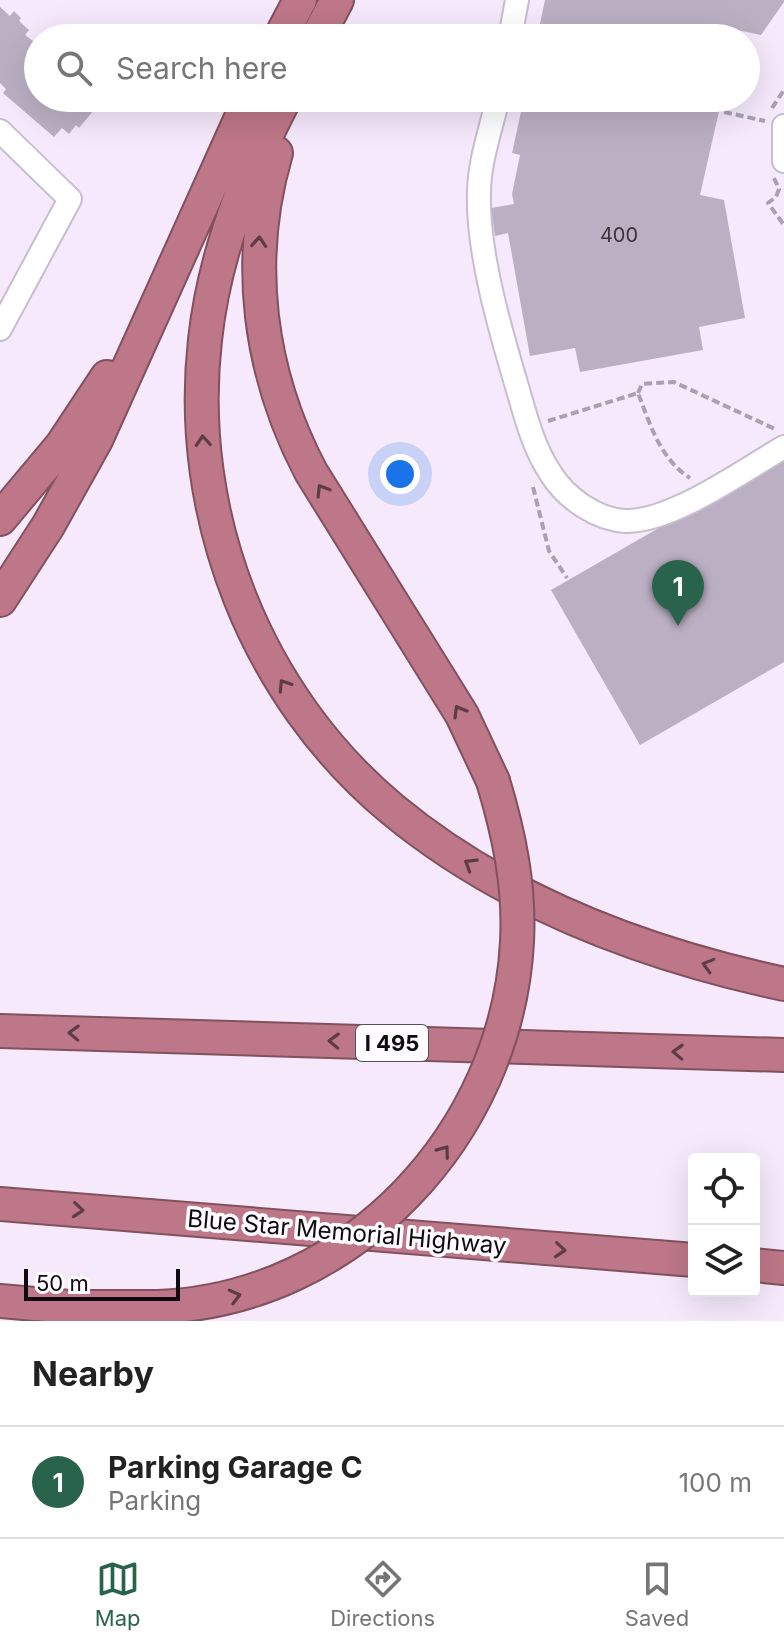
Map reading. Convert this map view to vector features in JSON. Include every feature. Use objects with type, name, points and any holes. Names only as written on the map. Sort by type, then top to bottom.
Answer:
[{"type":"highway","points":[[287,24],[300,0]]},
{"type":"highway","points":[[326,24],[338,0]]},
{"type":"highway","points":[[0,600],[48,526],[96,440],[244,112]]},
{"type":"highway","points":[[278,112],[252,168],[225,241],[208,314],[201,390],[204,453],[218,534],[243,607],[267,657],[304,714],[348,767],[390,807],[460,858],[522,894],[619,936],[704,964],[784,984]]},
{"type":"highway","points":[[0,1301],[69,1307],[158,1307],[205,1303],[241,1295],[291,1277],[325,1259],[405,1197],[430,1171],[477,1096],[494,1058],[505,1020],[516,959],[518,921],[514,866],[493,781],[462,715],[311,472],[293,435],[273,380],[261,313],[259,235],[270,173],[291,112]]},
{"type":"highway","points":[[0,519],[46,466],[90,405],[133,332],[207,191]]},
{"type":"highway","name":"I 495","points":[[0,1031],[784,1055]]},
{"type":"highway","name":"Blue Star Memorial Highway","points":[[0,1204],[688,1260]]},
{"type":"highway","points":[[760,1266],[784,1268]]},
{"type":"lane","points":[[513,24],[517,0]]},
{"type":"lane","points":[[495,112],[479,183],[479,208],[500,325],[529,428],[542,459],[557,482],[584,506],[606,517],[629,521],[656,517],[711,488],[783,439]]},
{"type":"lane","points":[[780,124],[784,161]]},
{"type":"lane","points":[[0,131],[70,199],[0,329]]},
{"type":"path","points":[[724,112],[780,124]]},
{"type":"path","points":[[711,488],[686,476],[668,461],[638,393],[642,384],[674,382],[783,439]]},
{"type":"path","points":[[529,428],[638,393]]},
{"type":"path","points":[[532,482],[549,551],[567,578]]},
{"type":"building","points":[[545,0],[784,0],[761,35],[760,24],[540,24]]},
{"type":"building","points":[[0,7],[10,16],[14,11],[24,26],[24,111],[3,93],[6,89],[0,83]]},
{"type":"building","points":[[25,112],[92,112],[79,128],[76,125],[69,134],[62,128],[54,137]]},
{"type":"building","points":[[521,112],[719,112],[700,195],[724,200],[745,318],[699,327],[703,350],[580,372],[575,348],[530,356],[508,233],[495,236],[491,208],[514,204],[512,194],[520,155],[512,153]]},
{"type":"building","points":[[784,456],[784,662],[640,745],[551,590]]},
{"type":"place","name":"Parking Garage C","points":[[678,626]]}]
